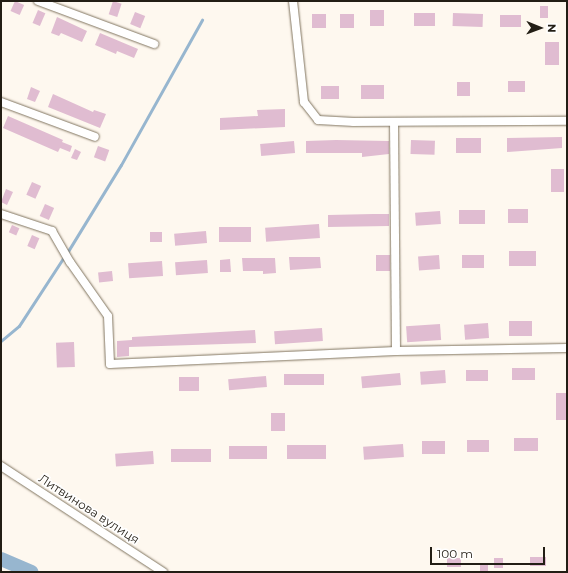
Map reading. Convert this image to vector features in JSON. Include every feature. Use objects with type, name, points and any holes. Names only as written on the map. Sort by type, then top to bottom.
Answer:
[{"type":"street","points":[[38,1],[154,44]]},
{"type":"street","points":[[292,1],[304,102],[318,120],[394,122],[567,121]]},
{"type":"street","points":[[1,102],[95,137]]},
{"type":"street","points":[[394,122],[396,351]]},
{"type":"street","points":[[1,214],[52,231],[70,262],[108,316],[110,364],[396,351],[567,348]]},
{"type":"street","name":"Литвинова вулиця","points":[[1,466],[163,572]]},
{"type":"building","points":[[15,1],[24,5],[20,15],[11,11]]},
{"type":"building","points":[[113,1],[122,4],[117,17],[109,14]]},
{"type":"building","points":[[540,6],[548,6],[548,18],[540,18]]},
{"type":"building","points":[[38,10],[45,13],[40,26],[33,23]]},
{"type":"building","points":[[370,10],[384,10],[384,26],[370,26]]},
{"type":"building","points":[[135,12],[145,16],[140,28],[130,24]]},
{"type":"building","points":[[414,13],[435,13],[435,26],[414,26]]},
{"type":"building","points":[[453,13],[483,14],[483,27],[453,26]]},
{"type":"building","points":[[312,14],[326,14],[326,28],[312,28]]},
{"type":"building","points":[[340,14],[354,14],[354,28],[340,28]]},
{"type":"building","points":[[500,15],[521,15],[521,27],[500,27]]},
{"type":"building","points":[[57,17],[87,31],[82,42],[61,33],[59,36],[51,33]]},
{"type":"building","points":[[100,33],[138,49],[134,58],[117,51],[116,54],[95,45]]},
{"type":"building","points":[[545,42],[559,42],[559,65],[545,65]]},
{"type":"building","points":[[508,81],[525,81],[525,92],[508,92]]},
{"type":"building","points":[[457,82],[470,82],[470,96],[457,96]]},
{"type":"building","points":[[361,85],[384,85],[384,99],[361,99]]},
{"type":"building","points":[[321,86],[339,86],[339,99],[321,99]]},
{"type":"building","points":[[31,87],[40,91],[35,102],[27,99]]},
{"type":"building","points":[[53,94],[93,112],[94,110],[106,114],[100,128],[48,107]]},
{"type":"building","points":[[285,109],[285,127],[220,130],[220,118],[258,116],[257,110]]},
{"type":"building","points":[[8,116],[63,140],[62,142],[72,146],[70,152],[60,148],[58,152],[3,128]]},
{"type":"building","points":[[562,137],[562,148],[507,152],[507,138]]},
{"type":"building","points":[[456,138],[481,138],[481,153],[456,153]]},
{"type":"building","points":[[411,140],[435,141],[434,155],[411,154]]},
{"type":"building","points":[[294,141],[295,153],[261,156],[260,144]]},
{"type":"building","points":[[306,141],[389,141],[389,154],[362,157],[362,153],[306,153]]},
{"type":"building","points":[[98,146],[109,150],[105,161],[94,157]]},
{"type":"building","points":[[75,149],[81,152],[77,160],[71,158]]},
{"type":"building","points":[[551,169],[564,169],[564,192],[551,192]]},
{"type":"building","points":[[32,182],[41,186],[35,199],[26,195]]},
{"type":"building","points":[[6,189],[13,192],[7,205],[1,202]]},
{"type":"building","points":[[45,204],[54,208],[49,220],[40,216]]},
{"type":"building","points":[[508,209],[528,209],[528,223],[508,223]]},
{"type":"building","points":[[459,210],[485,210],[485,224],[459,224]]},
{"type":"building","points":[[440,211],[441,224],[416,226],[415,213]]},
{"type":"building","points":[[389,214],[389,226],[328,227],[328,215]]},
{"type":"building","points":[[319,224],[320,238],[266,242],[265,228]]},
{"type":"building","points":[[12,225],[19,228],[16,235],[9,232]]},
{"type":"building","points":[[219,227],[251,227],[251,242],[219,242]]},
{"type":"building","points":[[206,231],[207,243],[175,246],[174,234]]},
{"type":"building","points":[[150,232],[162,232],[162,242],[150,242]]},
{"type":"building","points":[[32,235],[39,238],[35,249],[27,246]]},
{"type":"building","points":[[509,251],[536,251],[536,266],[509,266]]},
{"type":"building","points":[[376,255],[390,255],[390,271],[376,271]]},
{"type":"building","points":[[439,255],[440,269],[419,270],[418,256]]},
{"type":"building","points":[[462,255],[484,255],[484,268],[462,268]]},
{"type":"building","points":[[289,257],[320,257],[321,268],[290,270]]},
{"type":"building","points":[[242,258],[275,258],[276,273],[263,274],[263,271],[243,271]]},
{"type":"building","points":[[230,259],[231,272],[220,272],[220,260]]},
{"type":"building","points":[[207,260],[208,273],[176,275],[175,262]]},
{"type":"building","points":[[162,261],[163,276],[129,278],[128,263]]},
{"type":"building","points":[[112,271],[113,281],[99,282],[98,272]]},
{"type":"building","points":[[509,321],[532,321],[532,336],[509,336]]},
{"type":"building","points":[[488,323],[489,338],[465,340],[464,325]]},
{"type":"building","points":[[440,324],[441,340],[407,342],[406,326]]},
{"type":"building","points":[[322,328],[323,341],[275,344],[274,331]]},
{"type":"building","points":[[255,330],[256,343],[129,347],[129,356],[117,357],[117,341],[132,340],[132,337]]},
{"type":"building","points":[[74,342],[75,367],[57,368],[56,343]]},
{"type":"building","points":[[512,368],[535,368],[535,380],[512,380]]},
{"type":"building","points":[[445,370],[446,383],[421,385],[420,372]]},
{"type":"building","points":[[466,370],[488,370],[488,381],[466,381]]},
{"type":"building","points":[[400,373],[401,385],[362,388],[361,376]]},
{"type":"building","points":[[284,374],[324,374],[324,385],[284,385]]},
{"type":"building","points":[[266,376],[267,387],[229,390],[228,379]]},
{"type":"building","points":[[179,377],[199,377],[199,391],[179,391]]},
{"type":"building","points":[[556,393],[567,393],[567,420],[556,420]]},
{"type":"building","points":[[271,413],[285,413],[285,431],[271,431]]},
{"type":"building","points":[[514,438],[538,438],[538,451],[514,451]]},
{"type":"building","points":[[467,440],[489,440],[489,452],[467,452]]},
{"type":"building","points":[[422,441],[445,441],[445,454],[422,454]]},
{"type":"building","points":[[403,444],[404,457],[364,460],[363,447]]},
{"type":"building","points":[[287,445],[326,445],[326,459],[287,459]]},
{"type":"building","points":[[229,446],[267,446],[267,459],[229,459]]},
{"type":"building","points":[[171,449],[211,449],[211,462],[171,462]]},
{"type":"building","points":[[153,451],[154,464],[116,467],[115,454]]},
{"type":"building","points":[[530,557],[546,557],[546,566],[530,566]]},
{"type":"building","points":[[447,558],[461,558],[461,567],[447,567]]},
{"type":"building","points":[[494,558],[503,558],[503,568],[494,568]]},
{"type":"building","points":[[480,565],[488,565],[488,572],[480,572]]},
{"type":"waterway","points":[[67,253],[121,165],[202,20]]},
{"type":"waterway","points":[[1,341],[19,326],[64,257]]},
{"type":"waterway","points":[[1,559],[31,572]]}]
